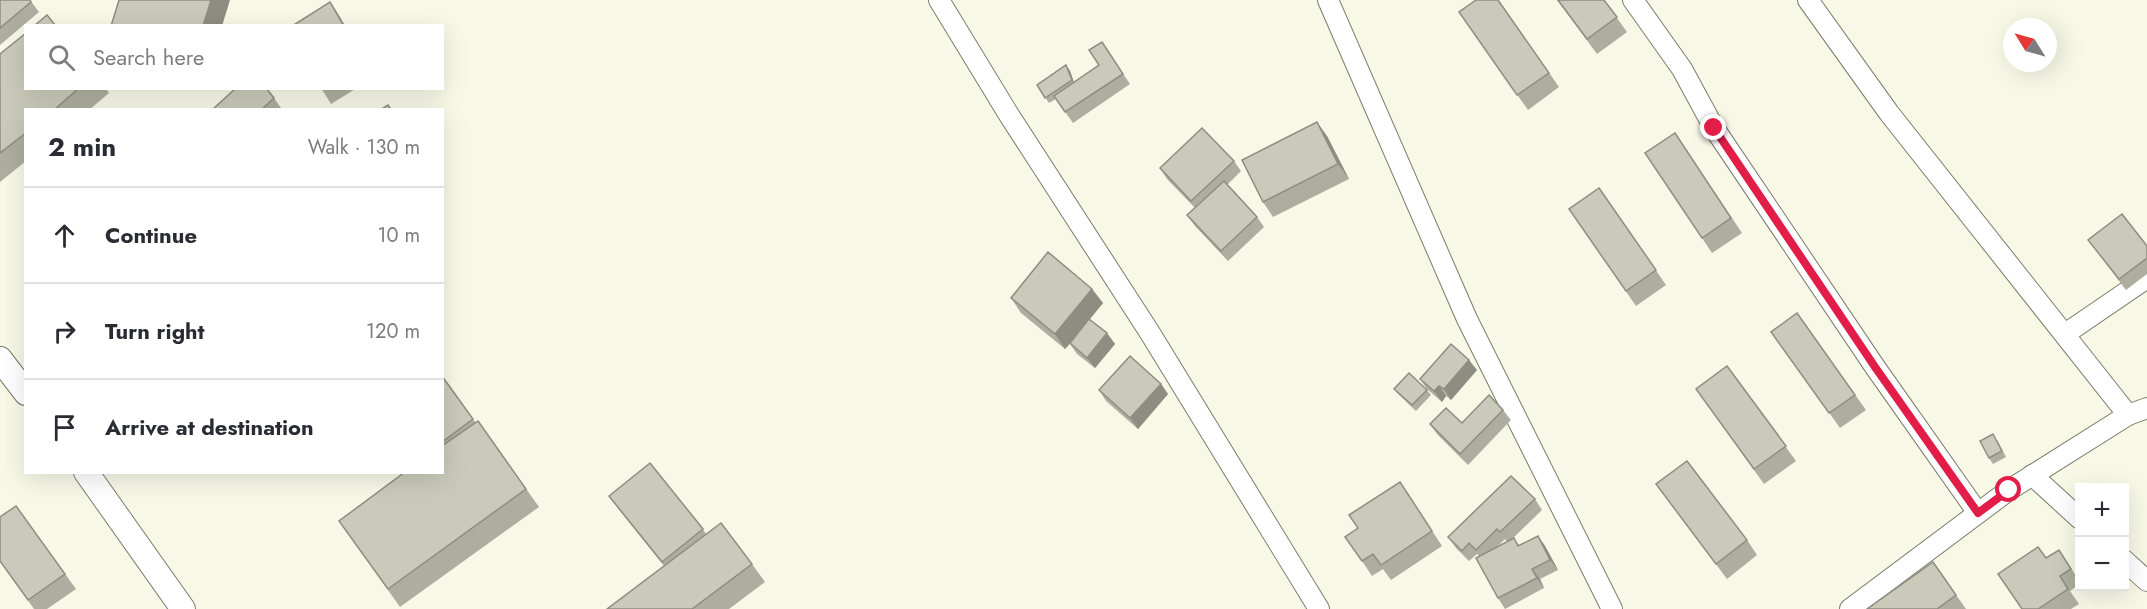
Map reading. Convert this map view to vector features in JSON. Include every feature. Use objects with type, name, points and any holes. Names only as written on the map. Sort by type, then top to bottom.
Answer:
[{"type":"street","points":[[939,0],[1009,115],[1150,333],[1319,609]]},
{"type":"street","points":[[1328,0],[1467,319],[1612,609]]},
{"type":"street","points":[[1633,0],[1682,69],[1714,128],[1875,367],[1978,513]]},
{"type":"street","points":[[1808,0],[1889,113],[2128,415]]},
{"type":"street","points":[[2064,334],[2147,278]]},
{"type":"street","points":[[0,359],[24,390]]},
{"type":"street","points":[[1850,609],[2032,475],[2128,415],[2147,408]]},
{"type":"street","points":[[87,474],[183,609]]},
{"type":"street","points":[[2032,475],[2075,515]]},
{"type":"street","points":[[2129,564],[2147,580]]},
{"type":"building","points":[[0,0],[30,0],[31,2],[0,28]]},
{"type":"building","points":[[119,0],[211,0],[204,24],[112,24]]},
{"type":"building","points":[[1476,0],[1498,0],[1549,73],[1517,95],[1459,12]]},
{"type":"building","points":[[1558,0],[1604,0],[1617,17],[1587,39]]},
{"type":"building","points":[[330,2],[343,24],[295,24]]},
{"type":"building","points":[[47,15],[54,24],[36,24]]},
{"type":"building","points":[[24,35],[24,90],[77,90],[56,108],[24,108],[24,135],[0,153],[0,54]]},
{"type":"building","points":[[1102,42],[1123,74],[1065,112],[1054,96],[1099,65],[1089,50]]},
{"type":"building","points":[[1066,65],[1072,80],[1045,98],[1037,85]]},
{"type":"building","points":[[234,90],[268,90],[274,98],[263,108],[214,108]]},
{"type":"building","points":[[1317,122],[1338,164],[1263,202],[1242,160]]},
{"type":"building","points":[[1202,128],[1234,161],[1191,201],[1160,168]]},
{"type":"building","points":[[1675,133],[1731,218],[1702,238],[1645,153]]},
{"type":"building","points":[[1224,181],[1257,217],[1221,251],[1187,215]]},
{"type":"building","points":[[1599,188],[1656,270],[1626,291],[1569,209]]},
{"type":"building","points":[[2122,214],[2147,246],[2147,258],[2119,279],[2088,240]]},
{"type":"building","points":[[1048,252],[1092,289],[1055,334],[1011,298]]},
{"type":"building","points":[[1797,313],[1855,395],[1829,413],[1771,332]]},
{"type":"building","points":[[1089,319],[1107,333],[1087,358],[1070,343]]},
{"type":"building","points":[[1451,344],[1469,360],[1444,389],[1439,386],[1434,391],[1420,379]]},
{"type":"building","points":[[1130,356],[1161,384],[1130,418],[1099,390]]},
{"type":"building","points":[[1727,366],[1786,446],[1754,469],[1696,389]]},
{"type":"building","points":[[1409,373],[1427,390],[1412,405],[1394,389]]},
{"type":"building","points":[[444,379],[473,419],[444,441]]},
{"type":"building","points":[[1489,395],[1503,410],[1460,454],[1430,424],[1446,408],[1462,423]]},
{"type":"building","points":[[478,421],[526,489],[388,589],[339,521],[402,474],[444,474],[444,445]]},
{"type":"building","points":[[1993,434],[2002,451],[1989,458],[1980,441]]},
{"type":"building","points":[[1687,461],[1747,540],[1716,564],[1656,484]]},
{"type":"building","points":[[650,463],[703,529],[662,562],[609,496]]},
{"type":"building","points":[[1511,476],[1535,499],[1500,532],[1497,529],[1476,550],[1469,543],[1462,551],[1448,537]]},
{"type":"building","points":[[1400,482],[1432,531],[1381,565],[1373,554],[1362,561],[1345,537],[1358,528],[1349,515]]},
{"type":"building","points":[[16,506],[65,574],[28,600],[0,561],[0,517]]},
{"type":"building","points":[[721,523],[752,564],[692,609],[607,609]]},
{"type":"building","points":[[1538,536],[1550,560],[1532,569],[1537,578],[1498,598],[1476,558],[1514,538],[1518,546]]},
{"type":"building","points":[[2038,547],[2046,558],[2059,550],[2071,569],[2060,576],[2068,589],[2038,609],[2022,609],[1998,574]]},
{"type":"building","points":[[1933,562],[1956,595],[1937,609],[1867,609]]},
{"type":"route","points":[[1714,128],[1875,367],[1978,513],[2009,490]]}]
